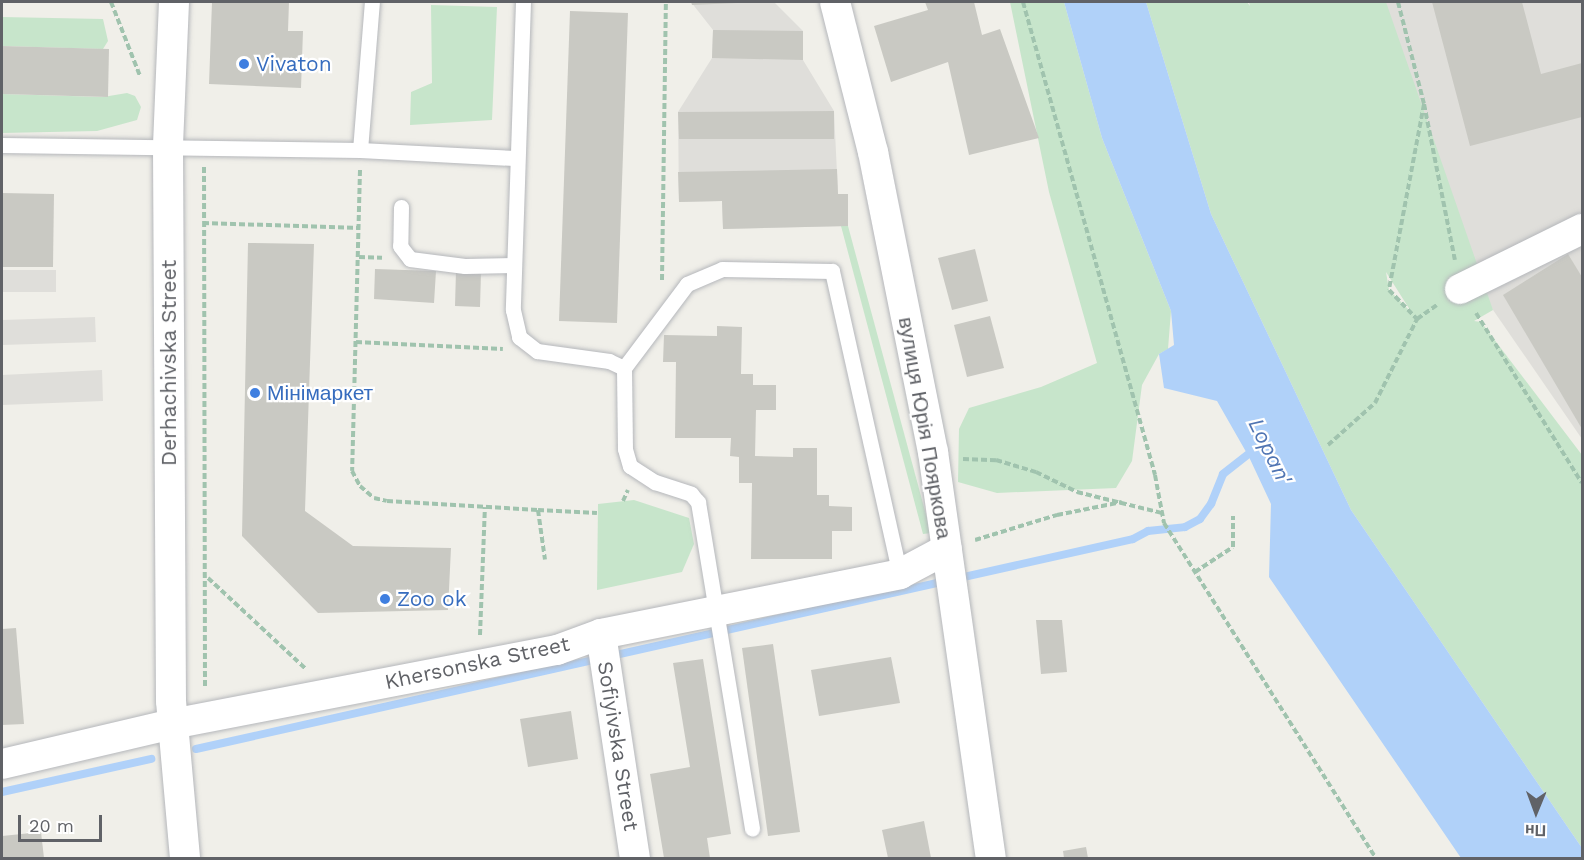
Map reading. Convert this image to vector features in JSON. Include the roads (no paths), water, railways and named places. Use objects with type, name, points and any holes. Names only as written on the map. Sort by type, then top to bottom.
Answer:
[{"type":"street","name":"Derhachivska Street","points":[[174,2],[168,148],[171,713],[185,858]]},
{"type":"street","name":"вулиця Юрія Пояркова","points":[[835,2],[873,152],[933,452],[991,858]]},
{"type":"street","points":[[1460,289],[1582,229]]},
{"type":"street","name":"Khersonska Street","points":[[2,764],[171,713],[557,650],[604,650],[718,616],[900,574],[948,555]]},
{"type":"street","name":"Sofiyivska Street","points":[[604,650],[635,858]]},
{"type":"lane","points":[[360,150],[372,2]]},
{"type":"lane","points":[[523,2],[515,158],[513,266],[513,310],[519,337],[537,351],[609,361],[624,368]]},
{"type":"lane","points":[[2,145],[360,150],[515,158]]},
{"type":"lane","points":[[401,207],[400,246],[410,258],[465,266],[513,266]]},
{"type":"lane","points":[[752,829],[724,648],[698,502],[691,494],[655,482],[630,466],[625,449],[624,368],[687,284],[722,269],[832,271],[900,574]]},
{"type":"water","name":"Lopan'","points":[[1064,2],[1146,2],[1211,214],[1351,510],[1582,848],[1582,858],[1461,858],[1269,577],[1271,504],[1249,457],[1217,401],[1164,388],[1159,354],[1174,345],[1171,311],[1102,138]]},
{"type":"waterway","name":"Lopan'","points":[[196,749],[1133,539],[1148,531],[1185,527],[1200,519],[1211,504],[1223,474],[1256,448]]},
{"type":"waterway","points":[[2,792],[151,759]]},
{"type":"place","name":"Vivaton","points":[[244,64]]},
{"type":"place","name":"Мінімаркет","points":[[255,393]]},
{"type":"place","name":"Zoo ok","points":[[385,599]]}]
